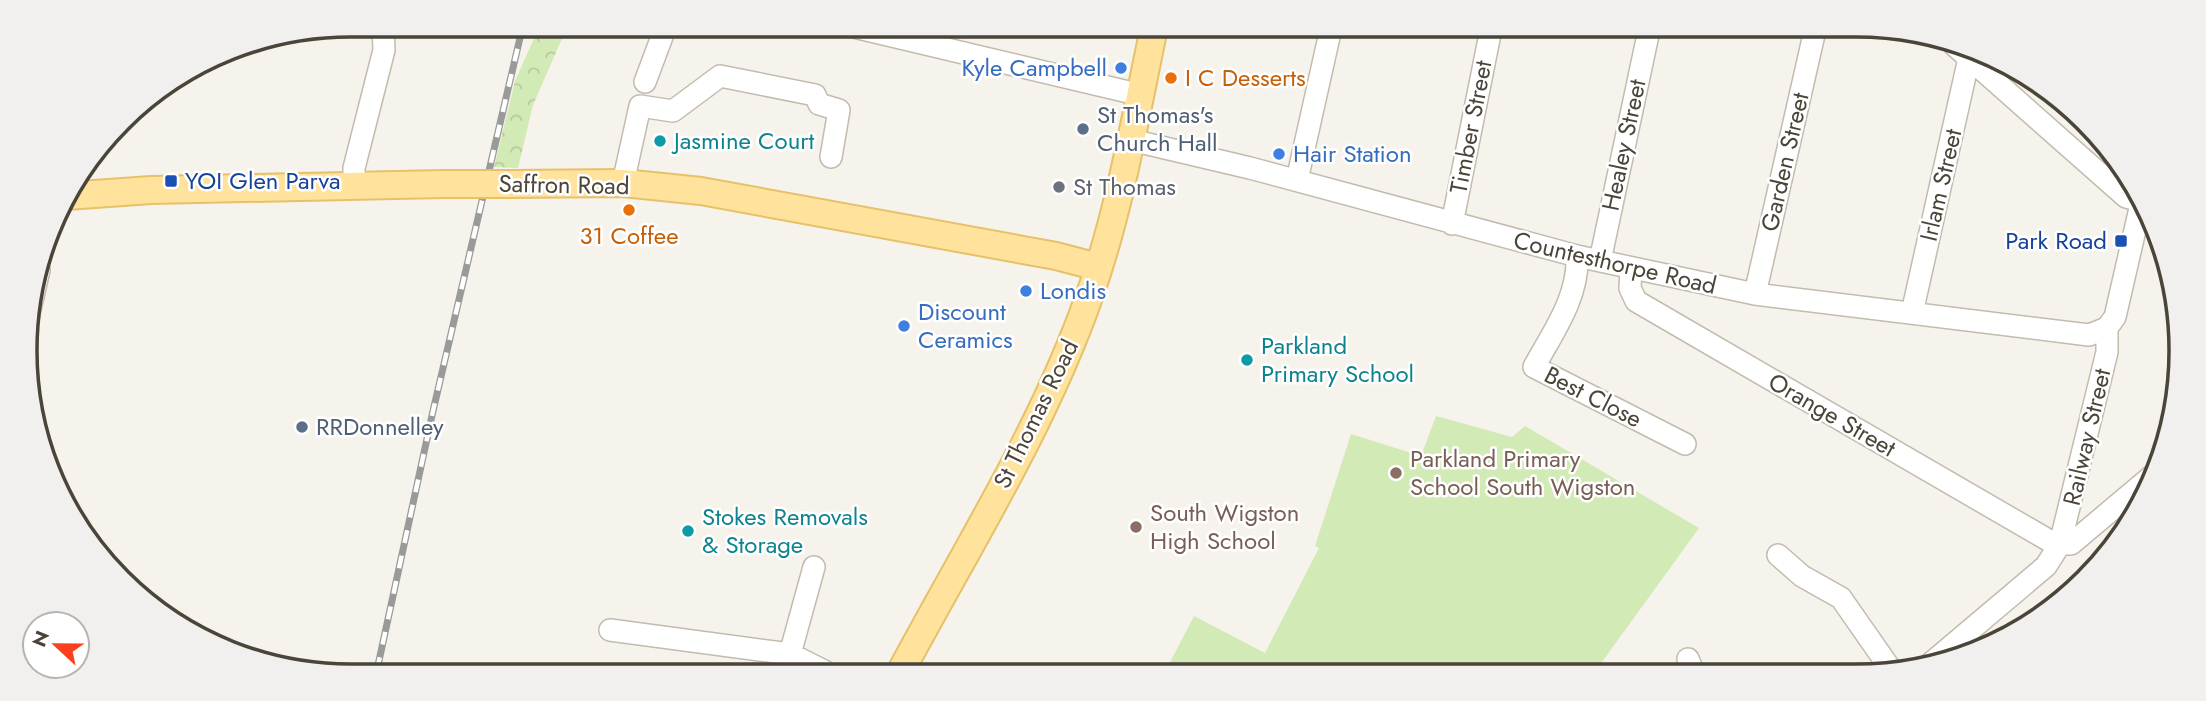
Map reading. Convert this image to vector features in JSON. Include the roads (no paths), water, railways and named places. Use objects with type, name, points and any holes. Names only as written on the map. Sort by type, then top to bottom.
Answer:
[{"type":"main road","name":"St Thomas Road","points":[[905,664],[1054,385],[1098,267],[1112,221],[1152,37]]},
{"type":"main road","name":"Saffron Road","points":[[78,195],[151,190],[354,185],[623,183],[750,198],[1056,256],[1098,267]]},
{"type":"main road","points":[[1056,256],[1091,241],[1112,221]]},
{"type":"street","points":[[354,185],[354,167],[384,50],[383,37]]},
{"type":"street","points":[[645,82],[662,37]]},
{"type":"street","points":[[896,37],[1141,95]]},
{"type":"street","points":[[1297,180],[1329,37]]},
{"type":"street","name":"Timber Street","points":[[1452,224],[1489,37]]},
{"type":"street","name":"Healey Street","points":[[1600,261],[1648,37]]},
{"type":"street","name":"Garden Street","points":[[1755,294],[1813,37]]},
{"type":"street","name":"Irlam Street","points":[[1912,313],[1961,55]]},
{"type":"street","points":[[1971,59],[2131,202]]},
{"type":"street","points":[[623,183],[640,106],[673,111],[720,76],[816,95],[819,104],[839,110],[831,157]]},
{"type":"street","name":"Countesthorpe Road","points":[[1131,140],[1297,180],[1577,256],[1755,294],[2089,335],[2107,328]]},
{"type":"street","name":"Railway Street","points":[[2060,544],[2107,352],[2107,328],[2115,317],[2140,219]]},
{"type":"street","name":"Best Close","points":[[1577,256],[1576,285],[1534,367],[1685,444]]},
{"type":"street","name":"Orange Street","points":[[1631,268],[1630,288],[1636,301],[2037,534],[2060,544]]},
{"type":"street","points":[[1945,652],[2046,566],[2060,544],[2071,544],[2138,487]]},
{"type":"street","points":[[1777,555],[1802,576],[1841,598],[1886,663]]},
{"type":"street","points":[[790,654],[814,567]]},
{"type":"street","points":[[610,630],[790,654],[810,664]]},
{"type":"railway","points":[[378,664],[433,411],[520,37]]},
{"type":"place","name":"Kyle Campbell","points":[[1121,68]]},
{"type":"place","name":"I C Desserts","points":[[1171,78]]},
{"type":"place","name":"St Thomas's Church Hall","points":[[1083,129]]},
{"type":"place","name":"Jasmine Court","points":[[660,141]]},
{"type":"place","name":"Hair Station","points":[[1279,154]]},
{"type":"place","name":"YOI Glen Parva","points":[[171,181]]},
{"type":"place","name":"St Thomas","points":[[1059,187]]},
{"type":"place","name":"31 Coffee","points":[[629,210]]},
{"type":"place","name":"Park Road","points":[[2121,241]]},
{"type":"place","name":"Londis","points":[[1026,291]]},
{"type":"place","name":"Discount Ceramics","points":[[904,326]]},
{"type":"place","name":"Parkland Primary School","points":[[1247,360]]},
{"type":"place","name":"RRDonnelley","points":[[302,427]]},
{"type":"place","name":"Parkland Primary School South Wigston","points":[[1396,473]]},
{"type":"place","name":"South Wigston High School","points":[[1136,527]]},
{"type":"place","name":"Stokes Removals & Storage","points":[[688,531]]}]
